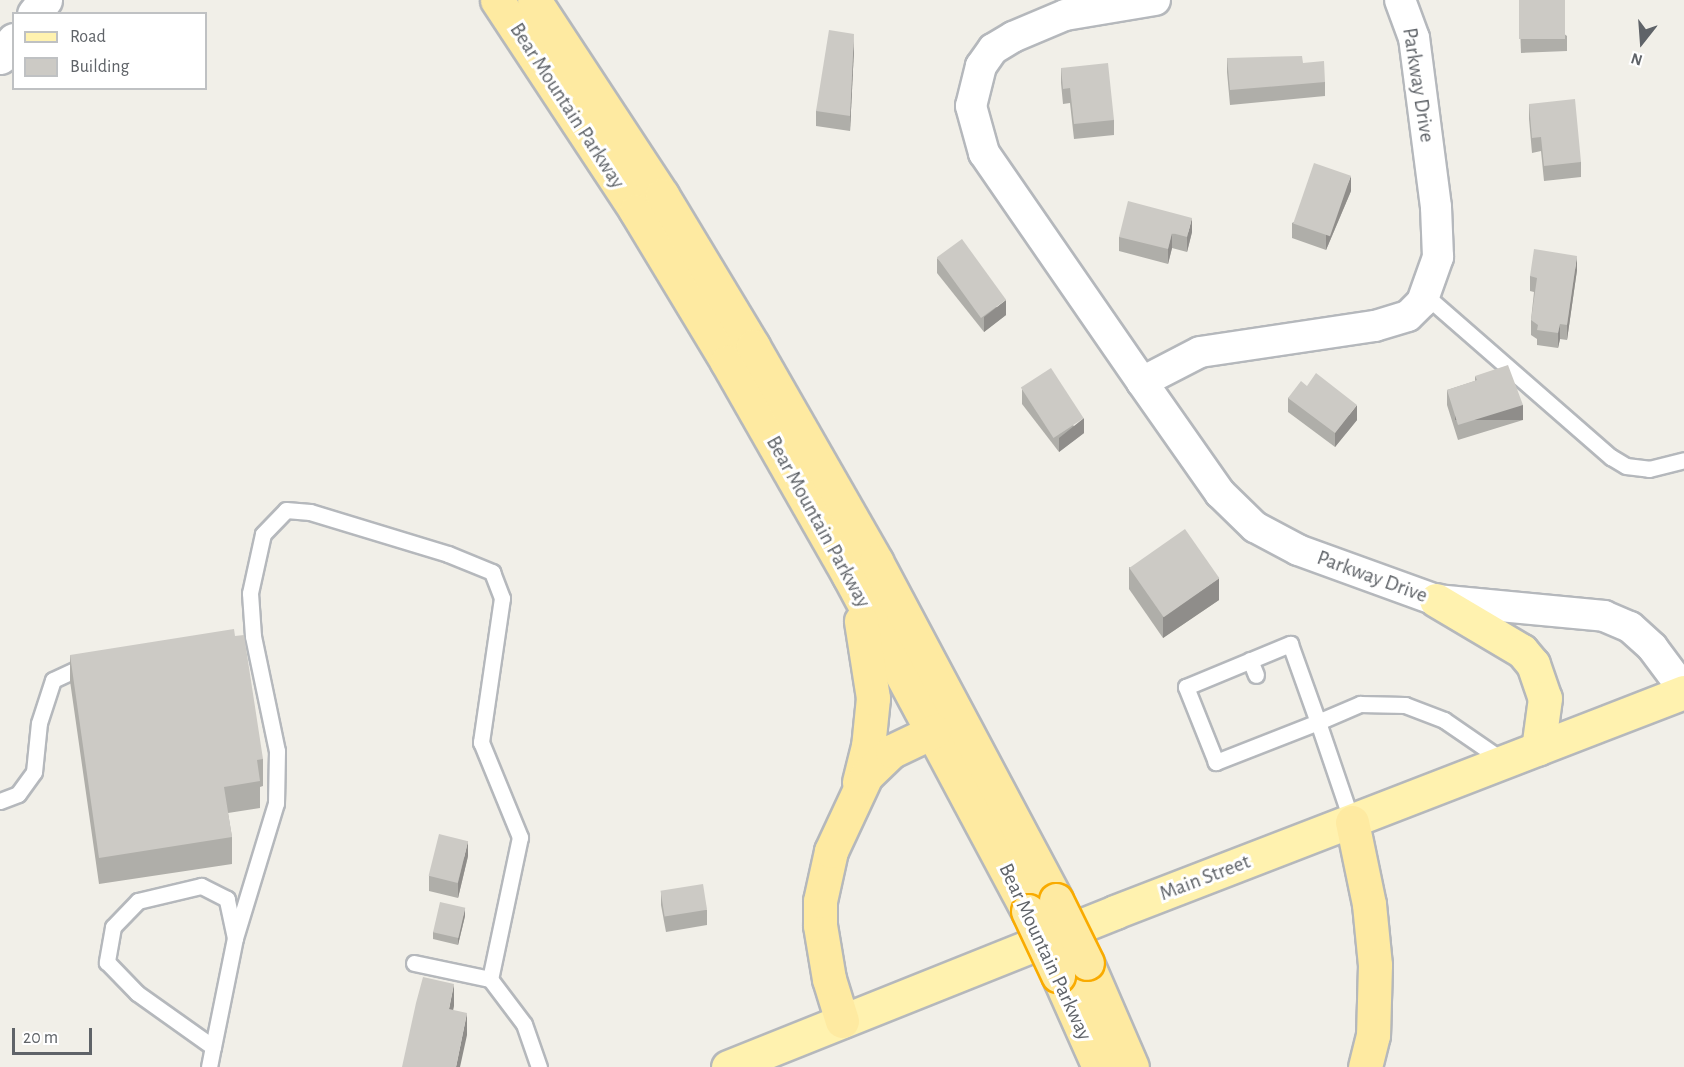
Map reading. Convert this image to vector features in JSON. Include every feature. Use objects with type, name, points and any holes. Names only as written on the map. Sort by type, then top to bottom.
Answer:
[{"type":"highway","name":"Bear Mountain Parkway","points":[[497,0],[636,211],[849,576],[934,731],[1042,906]]},
{"type":"highway","name":"Bear Mountain Parkway","points":[[534,0],[662,195],[753,346],[876,561],[1072,969],[1132,1067]]},
{"type":"highway","points":[[849,576],[867,645],[873,698],[868,747],[856,793]]},
{"type":"highway","points":[[842,1021],[823,951],[820,901],[831,851],[856,793],[866,776],[892,751],[934,731]]},
{"type":"highway","points":[[1352,822],[1369,904],[1375,965],[1373,1035],[1365,1067]]},
{"type":"highway","name":"Bear Mountain Parkway","points":[[1072,969],[1099,1067]]},
{"type":"main road","points":[[1436,600],[1522,651],[1533,664],[1545,698],[1538,749]]},
{"type":"main road","name":"Main Street","points":[[728,1067],[1684,691]]},
{"type":"street","points":[[36,12],[45,0]]},
{"type":"street","name":"Parkway Drive","points":[[1155,0],[1065,15],[1013,37],[993,49],[981,66],[971,106],[984,153],[1220,493],[1256,526],[1298,550],[1436,600],[1604,616],[1630,627],[1652,647],[1684,691]]},
{"type":"street","name":"Parkway Drive","points":[[1142,382],[1200,352],[1375,326],[1408,316],[1425,296],[1438,257],[1436,207],[1414,38],[1400,0]]},
{"type":"street","points":[[0,57],[12,42]]},
{"type":"lane","points":[[1425,296],[1611,457],[1626,466],[1649,469],[1684,459]]},
{"type":"lane","points":[[208,1067],[235,938],[276,803],[278,751],[248,637],[250,593],[263,534],[286,510],[310,512],[448,554],[492,572],[502,598],[481,742],[520,837],[490,979]]},
{"type":"lane","points":[[1352,822],[1318,722],[1290,644],[1250,660],[1221,680],[1186,687],[1216,762],[1247,744],[1279,732],[1318,722],[1360,704],[1405,705],[1444,720],[1505,762]]},
{"type":"lane","points":[[1250,660],[1256,675]]},
{"type":"lane","points":[[0,801],[18,794],[34,772],[39,723],[53,680],[78,666],[101,662]]},
{"type":"lane","points":[[213,1047],[137,993],[107,962],[113,927],[138,901],[201,886],[227,899],[235,938]]},
{"type":"lane","points":[[414,963],[490,979],[524,1024],[539,1067]]},
{"type":"building","points":[[1519,0],[1565,0],[1565,39],[1519,39]]},
{"type":"building","points":[[829,30],[854,34],[850,116],[816,111]]},
{"type":"building","points":[[1302,56],[1303,63],[1324,61],[1325,82],[1230,90],[1227,58]]},
{"type":"building","points":[[1108,63],[1114,120],[1074,124],[1070,88],[1063,89],[1061,68]]},
{"type":"building","points":[[1575,99],[1581,162],[1544,166],[1541,137],[1532,138],[1529,104]]},
{"type":"building","points":[[1314,163],[1351,176],[1330,236],[1293,224]]},
{"type":"building","points":[[1128,201],[1192,218],[1187,237],[1172,233],[1168,249],[1119,237]]},
{"type":"building","points":[[962,239],[1006,300],[981,318],[937,257]]},
{"type":"building","points":[[1534,249],[1577,256],[1567,325],[1560,324],[1558,333],[1537,330],[1538,325],[1531,320],[1537,278],[1530,276]]},
{"type":"building","points":[[1508,365],[1523,405],[1458,425],[1447,390],[1477,380],[1475,376]]},
{"type":"building","points":[[1051,368],[1084,418],[1053,438],[1021,388]]},
{"type":"building","points":[[1316,373],[1357,405],[1335,433],[1288,398],[1301,381],[1307,386]]},
{"type":"building","points":[[1185,529],[1219,578],[1164,617],[1129,568]]},
{"type":"building","points":[[234,629],[235,636],[244,635],[263,759],[257,760],[260,781],[224,787],[232,837],[99,858],[70,655]]},
{"type":"building","points":[[439,834],[468,841],[458,883],[429,876]]},
{"type":"building","points":[[703,884],[707,910],[665,916],[661,891]]},
{"type":"building","points":[[440,902],[465,908],[458,938],[433,932]]},
{"type":"building","points":[[423,977],[454,984],[449,1009],[467,1013],[456,1067],[402,1067]]}]
